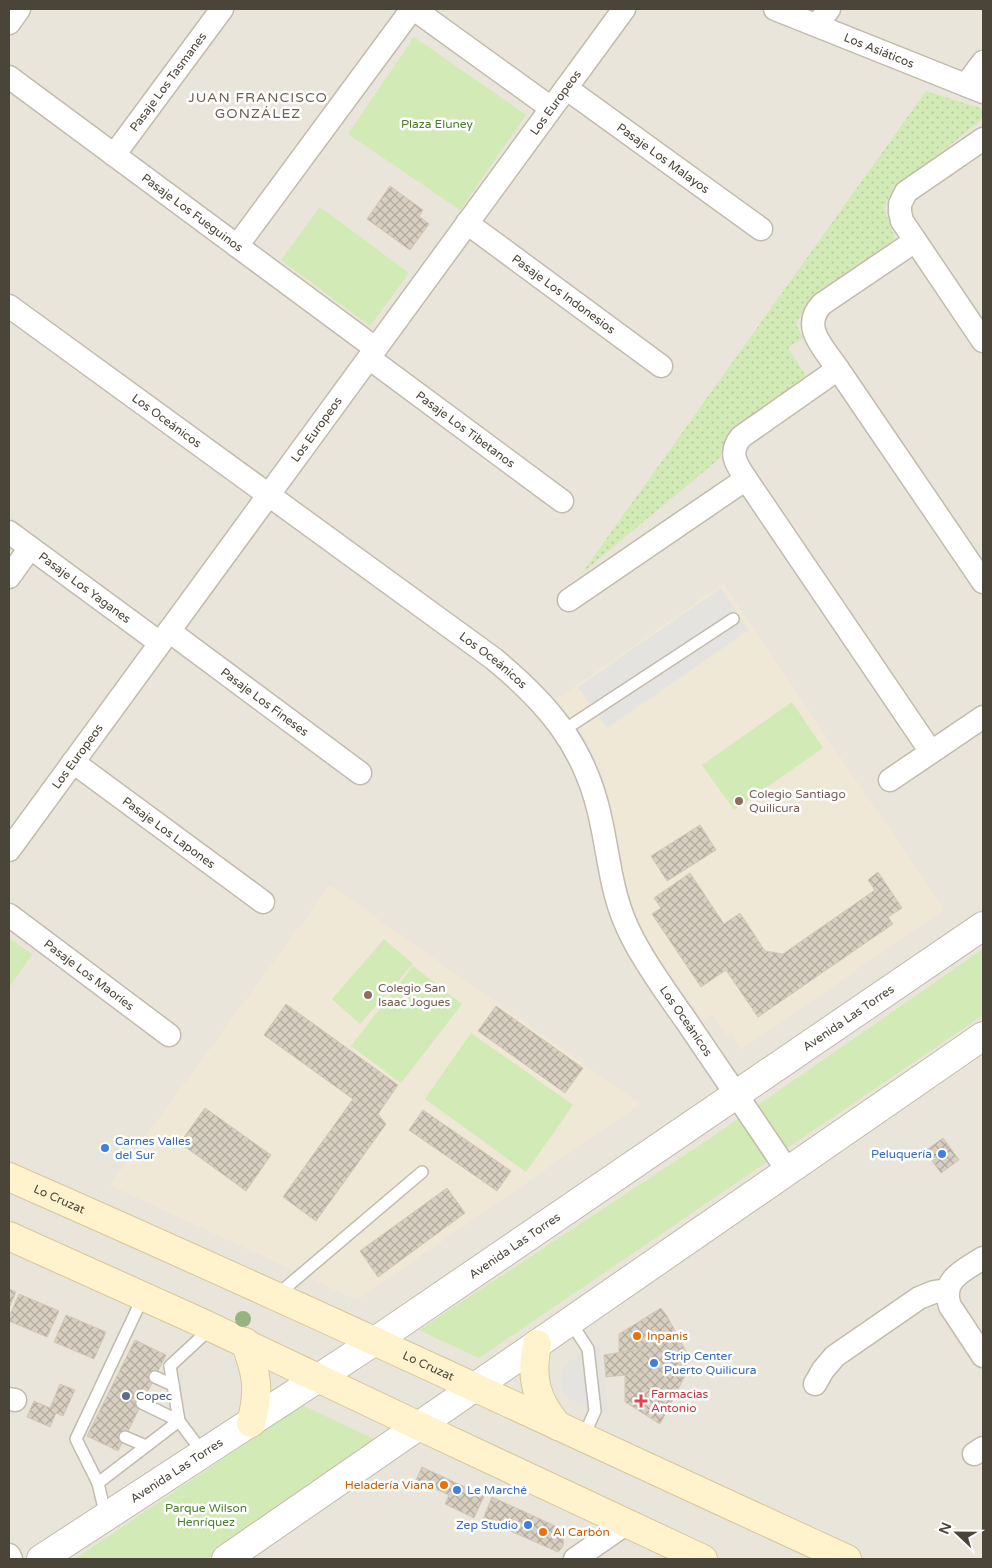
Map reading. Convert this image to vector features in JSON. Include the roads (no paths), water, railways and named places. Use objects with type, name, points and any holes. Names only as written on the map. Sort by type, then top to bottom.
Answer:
[{"type":"main road","name":"Lo Cruzat","points":[[9,1177],[276,1296],[847,1559]]},
{"type":"main road","points":[[9,1236],[245,1342],[703,1559]]},
{"type":"main road","points":[[245,1342],[254,1368],[257,1392],[255,1408],[250,1423]]},
{"type":"main road","points":[[537,1344],[534,1357],[535,1384],[548,1414],[558,1426]]},
{"type":"street","points":[[9,22],[19,9]]},
{"type":"street","name":"Pasaje Los Tasmanes","points":[[114,155],[222,9]]},
{"type":"street","points":[[237,246],[413,9],[551,108]]},
{"type":"street","name":"Los Europeos","points":[[9,850],[624,9]]},
{"type":"street","name":"Los Asiáticos","points":[[775,9],[823,17],[975,89]]},
{"type":"street","points":[[975,89],[983,62]]},
{"type":"street","name":"Pasaje Los Fueguinos","points":[[9,77],[237,246],[372,353]]},
{"type":"street","name":"Pasaje Los Malayos","points":[[566,88],[761,229]]},
{"type":"street","points":[[983,139],[906,192],[900,204],[902,221],[983,340]]},
{"type":"street","name":"Pasaje Los Indonesios","points":[[468,223],[661,366]]},
{"type":"street","points":[[915,241],[822,304],[812,318],[812,326],[815,334],[838,369],[983,582]]},
{"type":"street","name":"Los Oceánicos","points":[[9,306],[494,659],[532,693],[552,715],[564,730],[580,758],[590,781],[599,812],[613,888],[623,918],[646,961],[787,1170]]},
{"type":"street","name":"Pasaje Los Tibetanos","points":[[372,353],[562,502]]},
{"type":"street","points":[[838,369],[742,437],[737,443],[734,457],[736,464],[746,479],[931,752]]},
{"type":"street","points":[[569,600],[746,479]]},
{"type":"street","name":"Pasaje Los Yaganes","points":[[9,532],[30,548],[165,637]]},
{"type":"street","points":[[9,577],[30,548]]},
{"type":"street","name":"Pasaje Los Fineses","points":[[165,637],[360,773]]},
{"type":"street","points":[[890,780],[982,720]]},
{"type":"street","name":"Pasaje Los Lapones","points":[[73,762],[263,902]]},
{"type":"street","name":"Pasaje Los Maoríes","points":[[9,915],[169,1035]]},
{"type":"street","name":"Avenida Las Torres","points":[[42,1559],[375,1342],[983,926]]},
{"type":"street","points":[[226,1559],[983,1036]]},
{"type":"street","points":[[983,1258],[950,1282],[947,1290],[950,1306],[983,1356]]},
{"type":"street","points":[[815,1384],[823,1370],[835,1356],[919,1298],[934,1292],[947,1290]]},
{"type":"street","points":[[575,1559],[627,1523]]},
{"type":"street","points":[[9,1555],[12,1559]]},
{"type":"lane","points":[[564,730],[733,619]]},
{"type":"lane","points":[[276,1296],[422,1172]]},
{"type":"lane","points":[[106,1517],[98,1483],[76,1439],[90,1420],[119,1360],[144,1296]]},
{"type":"lane","points":[[570,1321],[588,1349],[595,1411],[583,1438]]},
{"type":"lane","points":[[203,1454],[179,1421],[173,1385],[166,1364],[212,1327]]},
{"type":"lane","points":[[155,1377],[173,1385]]},
{"type":"lane","points":[[142,1404],[179,1421]]},
{"type":"lane","points":[[98,1483],[179,1421]]},
{"type":"lane","points":[[125,1437],[146,1446]]},
{"type":"place","name":"Colegio Santiago Quilicura","points":[[739,801]]},
{"type":"place","name":"Colegio San Isaac Jogues","points":[[368,995]]},
{"type":"place","name":"Carnes Valles del Sur","points":[[105,1148]]},
{"type":"place","name":"Peluquería","points":[[942,1154]]},
{"type":"place","name":"Inpanis","points":[[637,1336]]},
{"type":"place","name":"Strip Center Puerto Quilicura","points":[[654,1363]]},
{"type":"place","name":"Copec","points":[[126,1396]]},
{"type":"place","name":"Farmacias Antonio","points":[[641,1401]]},
{"type":"place","name":"Heladería Viana","points":[[444,1485]]},
{"type":"place","name":"Le Marché","points":[[457,1490]]},
{"type":"place","name":"Zep Studio","points":[[528,1525]]},
{"type":"place","name":"Al Carbón","points":[[543,1532]]},
{"type":"district","name":"JUAN FRANCISCO GONZÁLEZ","points":[[258,105]]},
{"type":"park label","name":"Plaza Eluney","points":[[437,124]]},
{"type":"park label","name":"Parque Wilson Henríquez","points":[[206,1515]]}]
